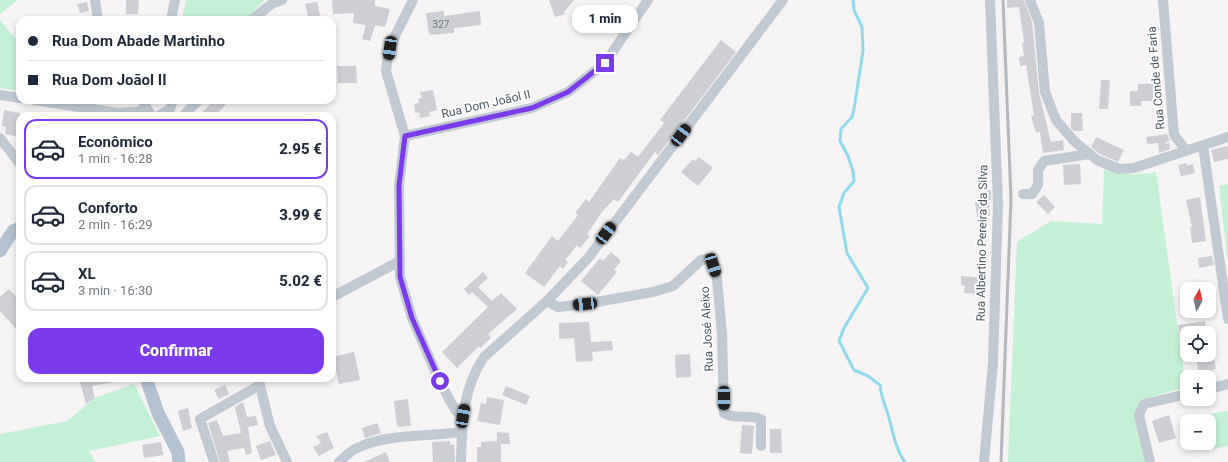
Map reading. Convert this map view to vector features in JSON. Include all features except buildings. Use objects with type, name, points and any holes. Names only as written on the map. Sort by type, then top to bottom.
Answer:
[{"type":"main road","points":[[0,251],[13,231],[16,230]]},
{"type":"main road","points":[[147,382],[158,413],[178,452],[179,462]]},
{"type":"street","points":[[95,0],[97,16]]},
{"type":"street","points":[[172,16],[175,0]]},
{"type":"street","points":[[256,16],[273,3],[282,0]]},
{"type":"street","points":[[413,0],[390,48],[386,71],[405,136],[399,185],[400,277],[412,318],[450,401],[456,411],[463,416]]},
{"type":"street","name":"Rua Dom Joãol II","points":[[405,136],[532,108],[568,92],[605,63],[648,0]]},
{"type":"street","points":[[461,462],[463,416],[467,389],[476,368],[484,357],[547,301],[588,258],[783,0]]},
{"type":"street","name":"Rua Albertino Pereira da Silva","points":[[984,462],[993,363],[998,204],[990,0]]},
{"type":"street","points":[[1030,0],[1039,23],[1045,92],[1056,120],[1074,141],[1096,160],[1118,169],[1134,168],[1165,159],[1186,150],[1228,138]]},
{"type":"street","name":"Rua Conde de Faria","points":[[1163,0],[1174,135],[1186,150]]},
{"type":"street","points":[[0,95],[16,97]]},
{"type":"street","points":[[60,104],[112,112]]},
{"type":"street","points":[[165,112],[170,109],[172,104]]},
{"type":"street","points":[[187,112],[195,104]]},
{"type":"street","points":[[0,138],[16,159]]},
{"type":"street","points":[[1203,146],[1228,319]]},
{"type":"street","points":[[1023,194],[1032,194],[1038,185],[1038,170],[1044,161],[1090,154]]},
{"type":"street","name":"Rua José Aleixo","points":[[547,301],[558,307],[585,304],[653,292],[673,286],[702,260],[707,259],[713,265],[717,279],[722,334],[724,413],[729,416],[756,417],[761,419],[761,446]]},
{"type":"street","points":[[336,295],[400,261]]},
{"type":"street","points":[[213,459],[200,419],[259,382],[270,426],[287,462]]},
{"type":"street","points":[[1216,387],[1228,384]]},
{"type":"street","points":[[1150,462],[1139,415],[1144,404],[1180,396]]},
{"type":"street","points":[[340,462],[355,449],[367,444],[389,439],[462,432]]},
{"type":"green space","points":[[0,0],[18,0],[0,14]]},
{"type":"green space","points":[[186,0],[265,0],[249,16],[183,16]]},
{"type":"green space","points":[[0,20],[16,39],[16,90],[0,88]]},
{"type":"green space","points":[[1104,169],[1117,173],[1130,174],[1156,172],[1180,344],[1180,362],[1183,362],[1184,370],[1180,370],[1180,389],[1140,400],[1137,424],[1139,439],[1146,462],[1008,462],[1017,242],[1051,221],[1102,224]]},
{"type":"green space","points":[[1228,184],[1228,264],[1219,186]]},
{"type":"green space","points":[[134,384],[160,436],[89,451],[96,462],[0,462],[0,434],[67,421],[95,398]]},
{"type":"green space","points":[[1228,411],[1228,446],[1216,448],[1216,414],[1208,414]]},
{"type":"waterway","points":[[853,0],[854,10],[862,27],[863,51],[852,117],[841,129],[840,141],[848,156],[853,171],[854,181],[844,193],[839,207],[847,253],[868,288],[844,328],[839,341],[854,370],[868,376],[880,385],[881,394],[895,441],[905,462]]},
{"type":"railway","points":[[1001,462],[1011,199],[1003,0]]},
{"type":"route","points":[[440,381],[412,318],[400,277],[399,185],[405,136],[532,108],[568,92],[605,63]]}]
